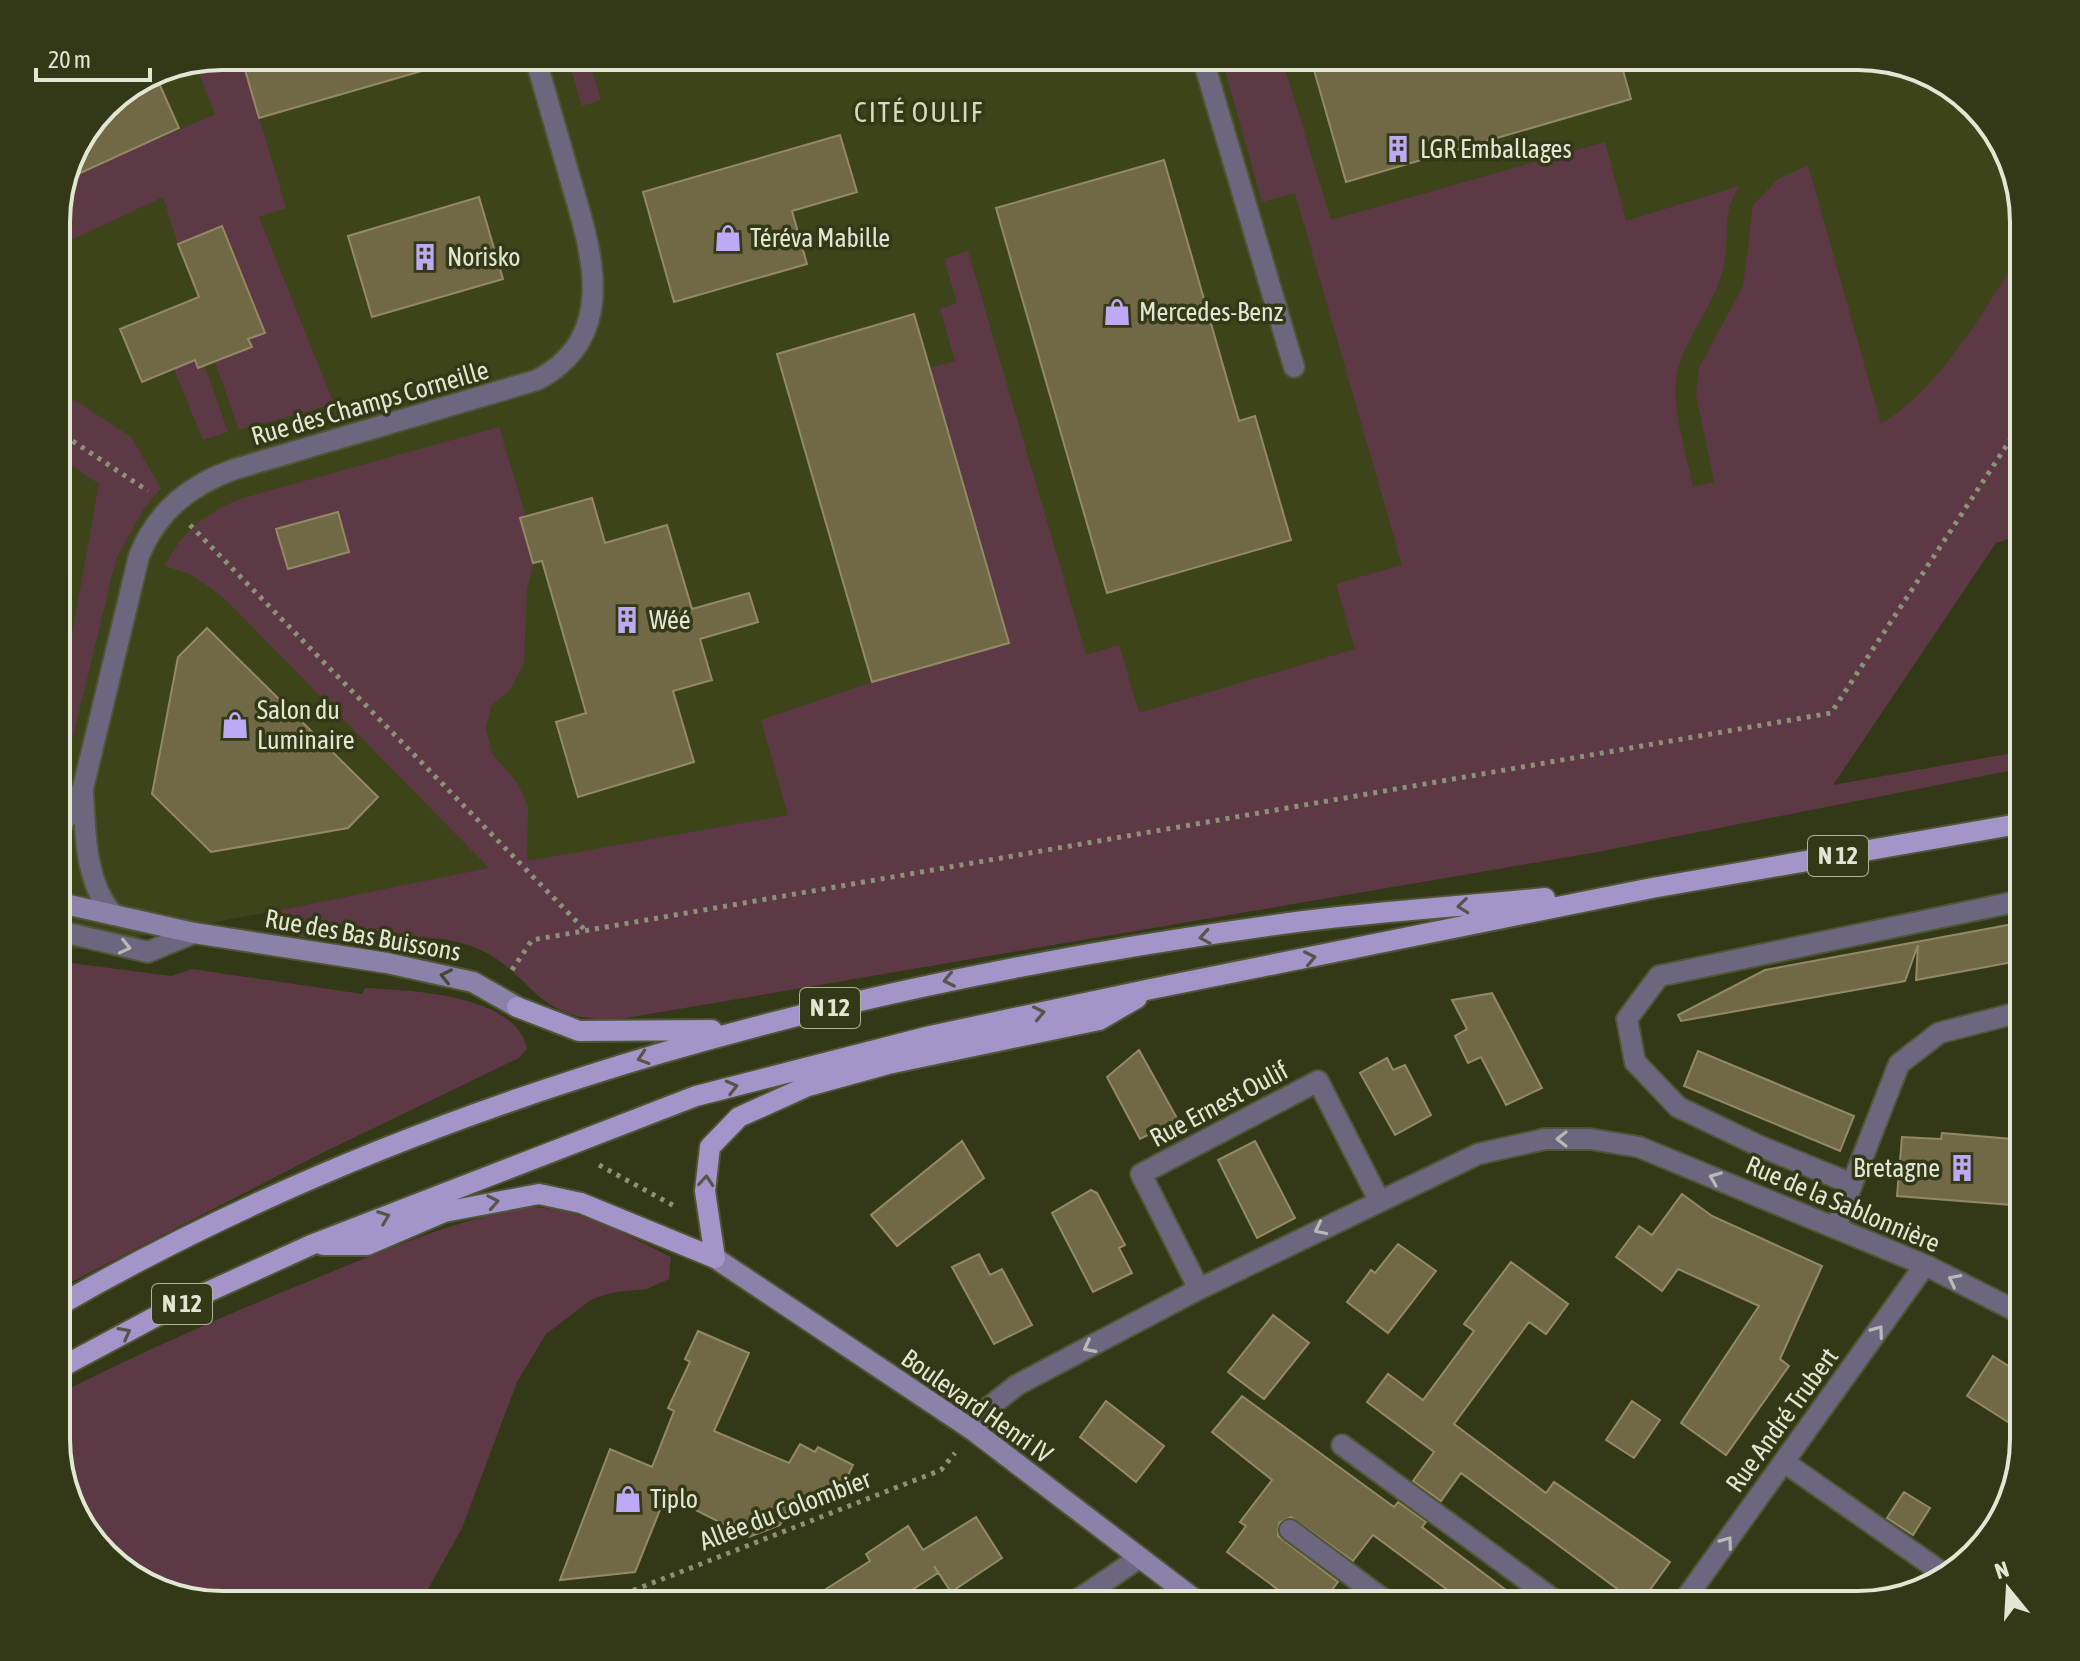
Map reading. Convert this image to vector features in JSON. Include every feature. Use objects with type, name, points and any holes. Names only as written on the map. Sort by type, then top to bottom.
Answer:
[{"type":"main road","name":"N 12","points":[[70,1362],[168,1310],[311,1245],[696,1096],[930,1036],[1151,989],[1652,888],[2010,825]]},
{"type":"main road","name":"N 12","points":[[70,1300],[244,1210],[446,1124],[732,1030],[957,978],[1304,921],[1652,888]]},
{"type":"main road","name":"N 12","points":[[715,1258],[705,1191],[710,1147],[739,1117],[808,1086],[888,1064],[1099,1020],[1151,989]]},
{"type":"main road","name":"N 12","points":[[517,1007],[579,1031],[732,1030]]},
{"type":"main road","name":"N 12","points":[[311,1245],[367,1245],[444,1212],[539,1194],[581,1203],[715,1258]]},
{"type":"street","name":"Rue des Champs Corneille","points":[[70,811],[83,788],[139,556],[151,530],[171,506],[217,476],[514,388],[553,371],[566,359],[588,319],[594,294],[594,268],[539,70]]},
{"type":"street","points":[[1206,70],[1294,367]]},
{"type":"street","name":"Rue des Champs Corneille","points":[[83,788],[86,845],[104,902],[114,915]]},
{"type":"street","points":[[1852,1184],[1757,1145],[1678,1107],[1635,1062],[1627,1019],[1659,976],[2010,903]]},
{"type":"street","name":"Rue des Bas Buissons","points":[[70,905],[194,933],[387,963],[473,982],[517,1007]]},
{"type":"street","points":[[70,934],[148,952],[194,933]]},
{"type":"street","points":[[1836,1228],[1899,1064],[1939,1033],[2010,1015]]},
{"type":"street","name":"Rue Ernest Oulif","points":[[1199,1289],[1141,1174],[1318,1081],[1379,1200]]},
{"type":"street","name":"Rue de la Sablonnière","points":[[1379,1200],[1478,1154],[1545,1139],[1590,1139],[1639,1147],[1925,1265],[2010,1308]]},
{"type":"street","points":[[974,1431],[988,1408],[1017,1385],[1199,1289],[1379,1200]]},
{"type":"street","name":"Boulevard Henri IV","points":[[715,1258],[974,1431],[1183,1591]]},
{"type":"street","name":"Rue André Trubert","points":[[1691,1591],[1925,1265]]},
{"type":"street","points":[[1342,1445],[1542,1591]]},
{"type":"street","points":[[1784,1462],[1937,1569]]},
{"type":"street","points":[[1290,1530],[1372,1591]]},
{"type":"street","points":[[1091,1591],[1139,1558]]},
{"type":"path","points":[[70,439],[171,506],[586,931]]},
{"type":"path","points":[[517,1007],[511,967],[532,940],[1831,713],[2010,440]]},
{"type":"path","name":"Allée du Colombier","points":[[632,1591],[941,1470],[974,1431]]},
{"type":"shaded area","points":[[212,70],[1858,70],[1897,75],[1934,90],[1972,122],[1990,146],[2002,173],[2010,212],[2010,398],[1458,695],[527,862],[70,950],[70,212],[78,173],[96,138],[115,115],[146,90],[183,75]]},
{"type":"shaded area","points":[[245,70],[286,208],[259,217],[334,404],[239,430],[215,362],[251,347],[248,339],[265,332],[222,226],[178,244],[163,197],[70,240],[71,202],[78,174],[215,114],[198,72]]},
{"type":"shaded area","points":[[571,70],[592,70],[601,100],[582,106]]},
{"type":"shaded area","points":[[1225,70],[1285,70],[1331,220],[1605,142],[1626,221],[1739,186],[1730,208],[1725,258],[1719,281],[1681,359],[1677,374],[1676,406],[1693,487],[1714,482],[1696,395],[1699,368],[1743,286],[1753,205],[1778,179],[1808,165],[1881,424],[1903,408],[1943,368],[2010,270],[2010,538],[1996,543],[1833,785],[2010,753],[2010,771],[1592,853],[620,1019],[567,1013],[550,1004],[492,956],[471,946],[423,938],[322,940],[277,928],[273,921],[275,911],[489,868],[224,598],[192,575],[165,566],[178,543],[196,525],[216,510],[240,499],[499,427],[526,517],[521,519],[533,563],[527,589],[524,663],[510,690],[491,706],[486,729],[492,753],[518,784],[528,806],[527,861],[788,815],[761,720],[872,682],[1009,643],[929,368],[955,361],[940,309],[957,303],[944,259],[968,251],[1086,655],[1119,645],[1139,713],[1355,649],[1336,584],[1402,565],[1295,193],[1262,202]]},
{"type":"shaded area","points":[[195,360],[198,368],[205,366],[228,432],[203,440],[174,369]]},
{"type":"shaded area","points":[[70,397],[131,437],[161,488],[143,510],[116,559],[70,749],[70,634],[99,484],[70,464]]},
{"type":"shaded area","points":[[70,963],[171,976],[192,969],[362,994],[365,988],[432,994],[482,1006],[503,1017],[519,1031],[527,1049],[519,1058],[320,1154],[70,1283]]},
{"type":"shaded area","points":[[526,1207],[546,1208],[583,1217],[671,1257],[669,1279],[647,1289],[615,1292],[592,1299],[546,1334],[517,1382],[462,1528],[427,1591],[212,1591],[192,1588],[146,1571],[122,1553],[101,1531],[90,1515],[73,1469],[70,1388],[183,1335],[365,1258],[498,1213]]},
{"type":"building","points":[[245,70],[425,70],[259,118]]},
{"type":"building","name":"LGR Emballages","points":[[1314,70],[1623,70],[1631,99],[1346,182]]},
{"type":"building","points":[[159,84],[179,128],[78,174],[86,155],[108,122],[146,90]]},
{"type":"building","name":"Téréva Mabille","points":[[840,135],[857,192],[792,211],[807,264],[674,302],[643,192]]},
{"type":"building","name":"Mercedes-Benz","points":[[1164,160],[1239,421],[1255,416],[1291,540],[1107,593],[996,208]]},
{"type":"building","name":"Norisko","points":[[479,197],[503,279],[372,317],[348,236]]},
{"type":"building","points":[[222,226],[265,333],[248,339],[252,347],[198,368],[195,360],[142,382],[120,329],[199,297],[178,244]]},
{"type":"building","points":[[914,314],[1009,643],[872,682],[777,354]]},
{"type":"building","name":"Wéé","points":[[592,498],[605,543],[667,525],[692,609],[749,593],[758,622],[700,639],[712,680],[673,691],[694,762],[578,797],[556,722],[586,713],[542,561],[533,563],[520,518]]},
{"type":"building","points":[[338,512],[349,552],[288,569],[276,529]]},
{"type":"building","name":"Salon du Luminaire","points":[[207,628],[378,797],[348,828],[211,852],[152,794],[178,657]]},
{"type":"building","points":[[2010,925],[2010,963],[1916,980],[1918,945],[1905,981],[1681,1021],[1678,1015],[1765,970]]},
{"type":"building","points":[[1492,993],[1542,1088],[1506,1105],[1481,1057],[1468,1063],[1455,1036],[1467,1029],[1452,1000]]},
{"type":"building","points":[[1139,1050],[1178,1120],[1140,1139],[1107,1077]]},
{"type":"building","points":[[1698,1051],[1854,1116],[1840,1151],[1684,1086]]},
{"type":"building","points":[[1387,1058],[1393,1070],[1405,1065],[1431,1115],[1395,1135],[1360,1073]]},
{"type":"building","name":"Bretagne","points":[[1942,1133],[2010,1139],[2010,1205],[1897,1196],[1902,1137],[1941,1139]]},
{"type":"building","points":[[962,1141],[984,1178],[897,1246],[871,1215]]},
{"type":"building","points":[[1255,1141],[1295,1218],[1257,1238],[1218,1160]]},
{"type":"building","points":[[1091,1190],[1097,1193],[1125,1245],[1119,1248],[1132,1273],[1093,1292],[1052,1213]]},
{"type":"building","points":[[1682,1194],[1712,1216],[1822,1266],[1780,1359],[1789,1366],[1726,1455],[1681,1423],[1759,1306],[1678,1269],[1662,1291],[1616,1257],[1639,1226],[1652,1235]]},
{"type":"building","points":[[1398,1244],[1436,1271],[1388,1333],[1347,1302],[1371,1270],[1375,1273]]},
{"type":"building","points":[[979,1254],[990,1275],[1002,1269],[1032,1325],[994,1344],[952,1267]]},
{"type":"building","points":[[1511,1262],[1568,1304],[1546,1334],[1529,1322],[1454,1424],[1546,1493],[1554,1482],[1670,1562],[1649,1591],[1620,1591],[1461,1473],[1441,1501],[1413,1481],[1434,1452],[1367,1402],[1388,1374],[1423,1400],[1474,1331],[1464,1324]]},
{"type":"building","points":[[1273,1315],[1309,1343],[1264,1399],[1228,1372]]},
{"type":"building","points":[[698,1331],[749,1353],[714,1431],[789,1463],[800,1444],[815,1452],[818,1447],[853,1465],[836,1500],[814,1508],[794,1499],[780,1525],[749,1537],[666,1495],[635,1572],[560,1580],[610,1449],[652,1467],[674,1411],[668,1408],[690,1362],[685,1359]]},
{"type":"building","points":[[1993,1356],[2010,1367],[2010,1423],[1967,1396]]},
{"type":"building","points":[[1242,1396],[1394,1507],[1398,1502],[1426,1522],[1422,1527],[1507,1591],[1449,1591],[1373,1535],[1353,1561],[1291,1517],[1279,1523],[1278,1536],[1338,1582],[1331,1591],[1280,1591],[1227,1552],[1246,1526],[1240,1522],[1272,1480],[1212,1432]]},
{"type":"building","points":[[1106,1401],[1164,1446],[1136,1482],[1080,1437]]},
{"type":"building","points":[[1632,1401],[1660,1420],[1634,1458],[1606,1440]]},
{"type":"building","points":[[1904,1492],[1930,1508],[1913,1535],[1887,1518]]},
{"type":"building","points":[[976,1517],[1002,1558],[952,1591],[934,1566],[938,1573],[910,1591],[823,1591],[870,1561],[866,1554],[908,1526],[923,1550]]},
{"type":"place","name":"LGR Emballages","points":[[1398,149]]},
{"type":"place","name":"Téréva Mabille","points":[[728,238]]},
{"type":"place","name":"Norisko","points":[[425,257]]},
{"type":"place","name":"Mercedes-Benz","points":[[1117,312]]},
{"type":"place","name":"Wéé","points":[[627,620]]},
{"type":"place","name":"Salon du Luminaire","points":[[235,725]]},
{"type":"place","name":"Bretagne","points":[[1962,1168]]},
{"type":"place","name":"Tiplo","points":[[628,1499]]},
{"type":"district","name":"CITÉ OULIF","points":[[919,112]]}]
